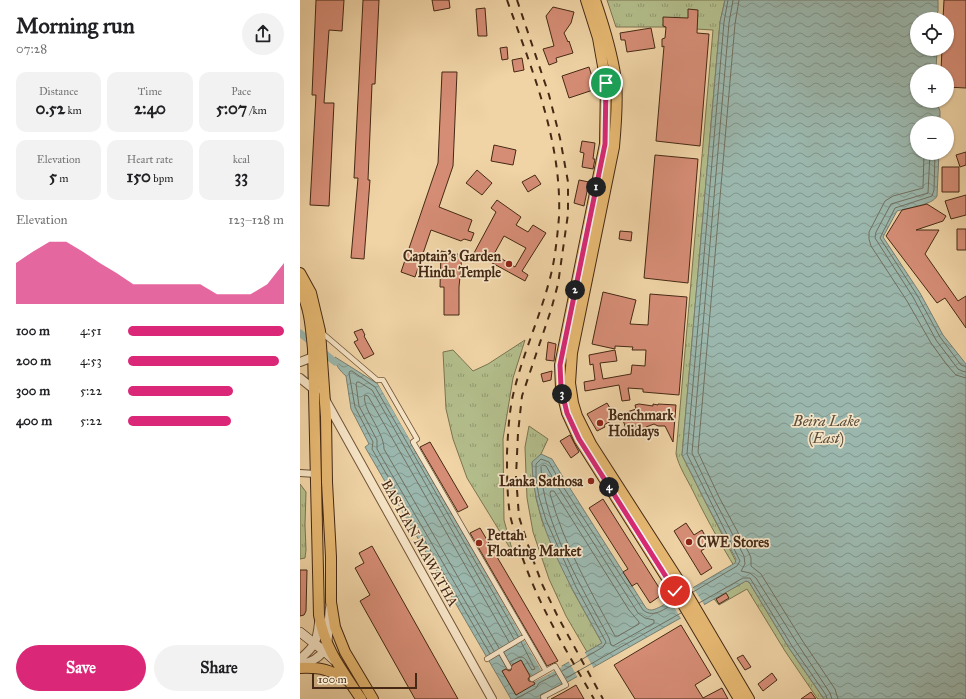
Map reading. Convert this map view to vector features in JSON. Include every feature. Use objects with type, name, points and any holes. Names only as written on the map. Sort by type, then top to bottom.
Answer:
[{"type":"main road","points":[[586,0],[598,38],[606,83],[605,144],[560,365],[561,388],[567,413],[579,439],[679,589]]},
{"type":"main road","points":[[595,0],[611,54],[616,81],[617,114],[614,147],[572,353],[570,383],[573,403],[577,416],[592,444],[679,589],[738,699]]},
{"type":"main road","points":[[300,273],[311,293],[320,331],[316,354],[314,389],[319,615],[326,648],[361,699]]},
{"type":"main road","points":[[300,290],[306,302],[325,400],[331,602],[335,627],[340,641],[373,699]]},
{"type":"main road","points":[[317,527],[329,525]]},
{"type":"main road","points":[[694,616],[749,699]]},
{"type":"main road","points":[[300,632],[316,644],[326,648]]},
{"type":"main road","points":[[300,667],[315,667],[324,669],[349,681]]},
{"type":"street","points":[[320,331],[377,380],[384,380],[417,440],[413,442],[546,671]]},
{"type":"street","points":[[300,362],[316,354]]},
{"type":"street","name":"BASTIAN MAWATHA","points":[[300,378],[325,400],[492,699]]},
{"type":"street","points":[[300,473],[316,474]]},
{"type":"street","points":[[300,667],[317,659],[326,648],[331,602]]},
{"type":"street","points":[[300,659],[316,644],[318,637],[319,615]]},
{"type":"street","points":[[487,659],[522,638]]},
{"type":"street","points":[[500,651],[509,667]]},
{"type":"street","points":[[532,679],[555,666],[566,685],[543,697],[544,699]]},
{"type":"green space","points":[[607,0],[725,0],[720,22],[682,455],[746,581],[749,582],[789,648],[824,699],[817,698],[785,651],[747,589],[719,605],[714,599],[744,582],[723,548],[681,468],[676,454],[713,30],[662,27],[616,27]]},
{"type":"green space","points":[[525,340],[513,378],[503,439],[504,520],[513,553],[467,478],[453,439],[446,409],[443,352],[453,350],[473,371],[488,364]]},
{"type":"green space","points":[[529,426],[548,439],[541,454],[532,463],[536,498],[542,521],[572,589],[602,643],[587,652],[566,616],[549,579],[533,532],[527,498],[526,474],[525,447]]},
{"type":"green space","points":[[300,484],[306,492],[306,550],[305,558],[300,559]]},
{"type":"water","name":"Beira Lake (East)","points":[[725,0],[938,0],[938,12],[910,12],[910,56],[937,56],[936,64],[910,64],[910,108],[939,108],[940,116],[910,116],[910,160],[939,160],[937,196],[935,199],[925,204],[897,211],[883,237],[920,293],[943,335],[966,364],[966,699],[824,699],[789,648],[749,582],[746,581],[541,697],[542,699],[511,699],[365,447],[369,444],[351,409],[346,376],[338,368],[335,357],[378,384],[542,670],[531,677],[521,660],[502,671],[516,695],[534,682],[602,643],[556,556],[539,510],[534,486],[532,462],[541,454],[552,459],[646,608],[653,610],[660,607],[735,563],[736,559],[682,455],[720,22]]},
{"type":"pier","points":[[380,382],[544,671],[530,679],[520,663],[505,672],[517,692],[533,680],[561,665],[562,667],[534,682],[535,684],[516,695],[502,671],[521,660],[531,677],[541,670],[378,384]]},
{"type":"pier","points":[[692,586],[705,606],[682,620],[669,599]]},
{"type":"pier","points":[[584,651],[594,669],[578,678],[568,660]]},
{"type":"building","points":[[316,0],[344,0],[342,31],[329,30],[324,103],[334,103],[329,206],[310,205],[316,95],[312,95]]},
{"type":"building","points":[[363,0],[379,0],[375,84],[372,84],[368,180],[370,180],[364,259],[351,258],[358,178],[354,178]]},
{"type":"building","points":[[432,0],[449,0],[450,8],[434,11]]},
{"type":"building","points":[[944,0],[966,0],[966,88],[954,87],[954,64],[941,64],[942,56],[954,56],[954,12],[943,12]]},
{"type":"building","points":[[553,7],[574,12],[571,23],[564,33],[568,42],[569,41],[573,53],[556,58],[557,62],[549,65],[543,49],[554,46],[546,16]]},
{"type":"building","points":[[485,8],[487,36],[478,36],[476,9]]},
{"type":"building","points":[[688,9],[698,10],[697,33],[709,34],[700,146],[656,141],[664,46],[662,47],[662,39],[665,38],[666,27],[663,26],[663,17],[688,18]]},
{"type":"building","points":[[651,28],[655,48],[627,52],[625,40],[621,40],[620,33]]},
{"type":"building","points":[[507,47],[508,59],[502,60],[500,48]]},
{"type":"building","points":[[522,58],[524,70],[514,72],[512,60]]},
{"type":"building","points":[[589,67],[596,89],[569,98],[562,76]]},
{"type":"building","points":[[442,72],[457,72],[453,166],[439,207],[472,220],[468,231],[474,233],[471,241],[464,239],[461,241],[431,230],[415,277],[401,272],[438,163]]},
{"type":"building","points":[[582,141],[595,143],[593,159],[595,159],[593,169],[582,167],[584,153],[580,152]]},
{"type":"building","points":[[494,145],[516,150],[513,165],[491,161]]},
{"type":"building","points":[[966,152],[966,165],[960,167],[956,155]]},
{"type":"building","points":[[655,155],[698,159],[688,283],[644,278]]},
{"type":"building","points":[[942,167],[959,167],[959,192],[942,192]]},
{"type":"building","points":[[477,170],[492,183],[482,195],[466,183]]},
{"type":"building","points":[[535,175],[541,184],[528,192],[522,182]]},
{"type":"building","points":[[579,180],[589,182],[584,206],[574,203]]},
{"type":"building","points":[[966,195],[966,215],[951,219],[945,201]]},
{"type":"building","points":[[497,200],[521,217],[516,225],[528,232],[533,225],[546,233],[522,271],[528,275],[525,281],[474,253],[496,212],[491,208]],"holes":[[[504,236],[526,248],[515,267],[494,254]]]},
{"type":"building","points":[[927,204],[946,216],[943,221],[916,230],[939,230],[925,254],[958,301],[966,296],[966,328],[945,298],[937,303],[886,236],[902,210]]},
{"type":"building","points":[[957,229],[966,229],[966,250],[957,250]]},
{"type":"building","points":[[620,231],[632,232],[631,241],[619,239]]},
{"type":"building","points":[[441,251],[462,255],[459,287],[459,315],[444,315],[444,287],[440,287]]},
{"type":"building","points":[[603,292],[636,300],[630,324],[648,325],[650,294],[687,297],[679,395],[643,392],[643,389],[628,388],[630,400],[622,401],[619,385],[585,391],[584,382],[595,380],[593,364],[590,365],[589,355],[615,350],[617,361],[600,363],[603,379],[631,374],[632,365],[645,366],[646,350],[632,350],[633,347],[615,346],[615,349],[592,344]]},
{"type":"building","points":[[362,329],[365,335],[364,336],[374,354],[364,359],[354,342],[358,340],[354,332]]},
{"type":"building","points":[[548,342],[556,344],[554,361],[546,360]]},
{"type":"building","points":[[552,371],[551,380],[543,382],[541,374]]},
{"type":"building","points":[[607,403],[616,418],[604,425],[605,427],[597,431],[587,414]]},
{"type":"building","points":[[639,404],[653,406],[653,404],[676,405],[673,442],[665,426],[658,426],[654,424],[646,427],[646,429],[628,435],[621,414],[636,409],[635,405]]},
{"type":"building","points":[[570,435],[579,452],[571,458],[560,441]]},
{"type":"building","points":[[430,442],[468,507],[458,512],[420,447]]},
{"type":"building","points":[[603,499],[663,594],[650,603],[637,583],[632,586],[623,572],[628,569],[589,508]]},
{"type":"building","points":[[686,523],[694,535],[702,530],[710,545],[701,551],[712,568],[701,575],[674,531]]},
{"type":"building","points":[[480,528],[558,661],[547,666],[470,533]]},
{"type":"building","points":[[372,546],[458,699],[415,699],[360,601],[370,595],[355,568],[364,563],[359,553]]},
{"type":"building","points":[[300,570],[307,570],[306,611],[304,615],[300,616]]},
{"type":"building","points":[[726,593],[729,598],[719,604],[716,599]]},
{"type":"building","points":[[681,625],[711,675],[695,685],[703,698],[722,688],[728,699],[635,699],[614,665]]},
{"type":"building","points":[[743,655],[751,667],[745,670],[737,658]]},
{"type":"building","points":[[521,660],[530,676],[528,679],[529,681],[534,682],[535,684],[516,695],[502,671],[506,669],[509,671],[511,670],[512,665]]},
{"type":"building","points":[[772,673],[777,680],[763,691],[758,684]]},
{"type":"building","points":[[576,685],[584,699],[551,699],[564,692]]},
{"type":"building","points":[[811,692],[816,699],[801,699]]},
{"type":"waterway","points":[[300,333],[335,362]]},
{"type":"railway","points":[[507,0],[544,106],[556,161],[559,189],[559,217],[556,250],[551,274],[541,309],[526,350],[511,406],[507,453],[509,507],[517,540],[532,582],[561,641],[594,699]]},
{"type":"railway","points":[[517,0],[549,95],[560,138],[568,182],[568,214],[558,284],[551,310],[522,396],[518,433],[516,476],[519,517],[542,584],[558,617],[603,699]]},
{"type":"place","name":"Captain's Garden Hindu Temple","points":[[509,264]]},
{"type":"place","name":"Benchmark Holidays","points":[[600,423]]},
{"type":"place","name":"Lanka Sathosa","points":[[591,481]]},
{"type":"place","name":"CWE Stores","points":[[689,542]]},
{"type":"place","name":"Pettah Floating Market","points":[[479,543]]},
{"type":"route","points":[[606,83],[605,144],[560,365],[561,388],[567,413],[579,439],[675,591]]}]
